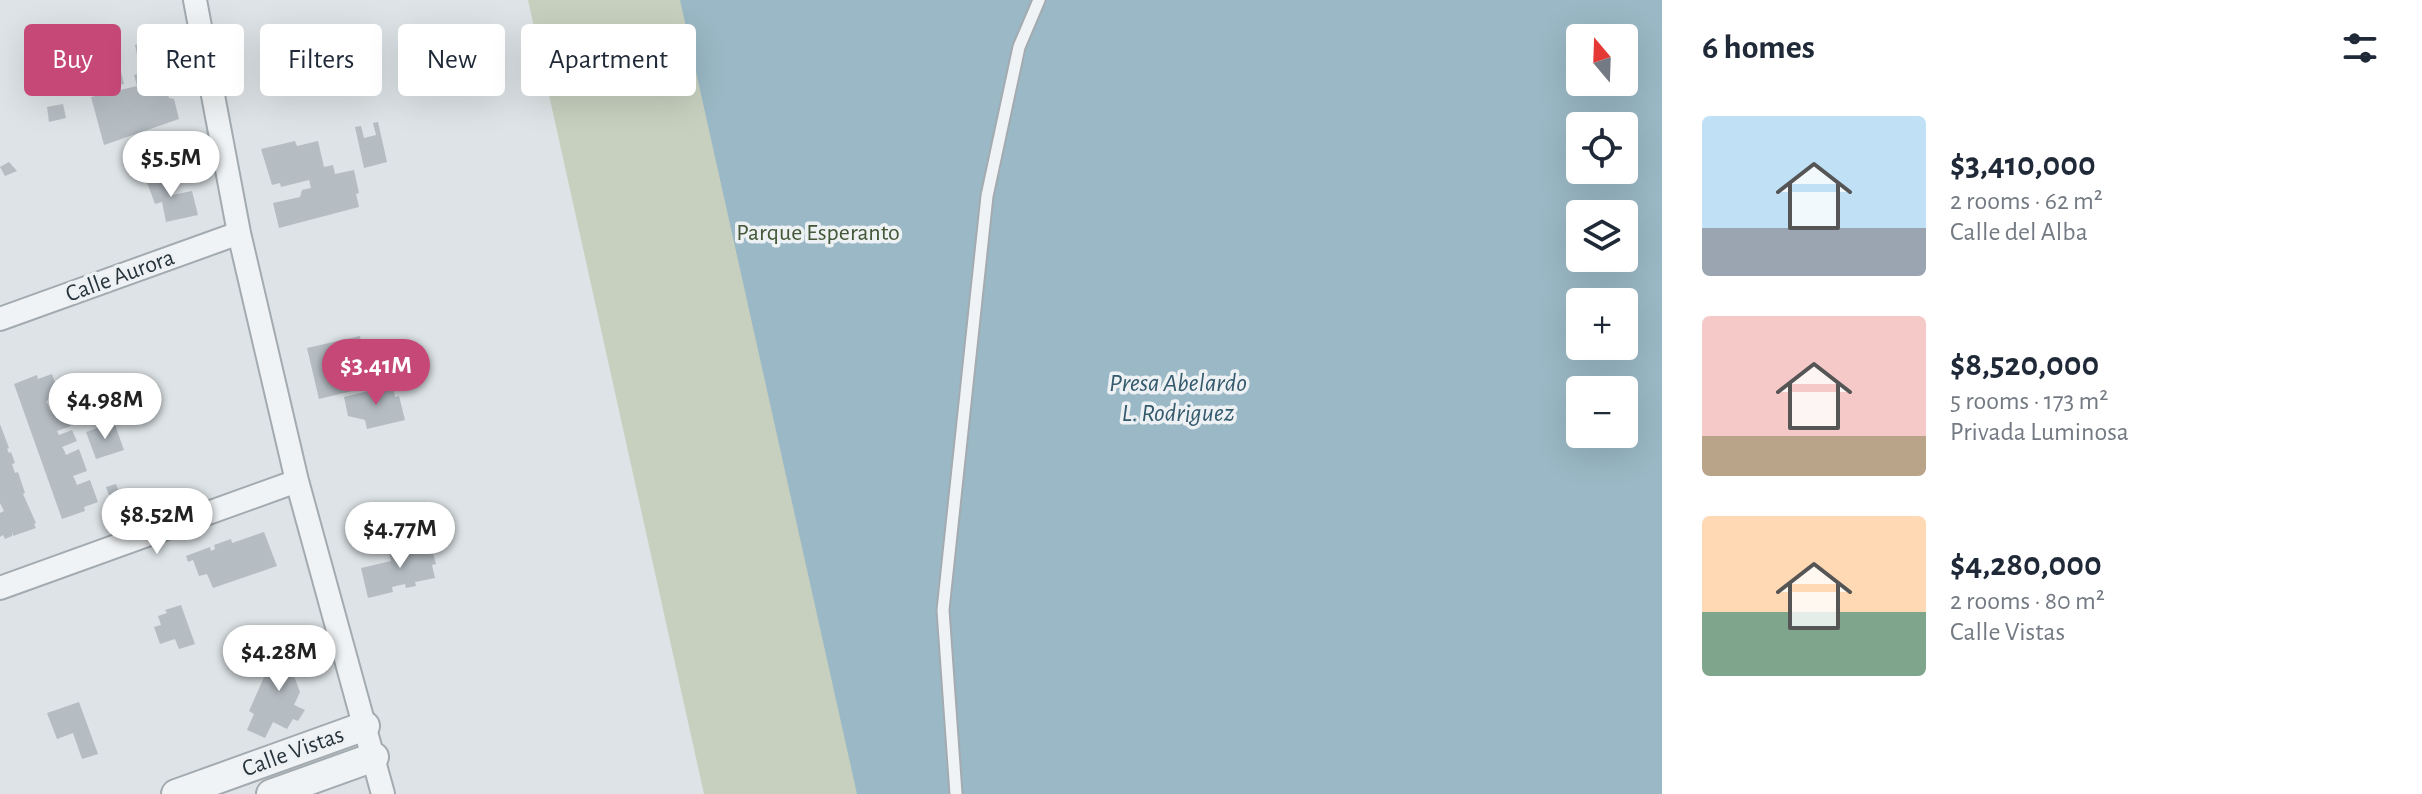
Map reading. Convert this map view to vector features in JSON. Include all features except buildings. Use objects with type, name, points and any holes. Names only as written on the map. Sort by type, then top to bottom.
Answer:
[{"type":"street","points":[[195,0],[239,233],[297,481],[383,794]]},
{"type":"street","name":"Calle Aurora","points":[[0,319],[239,233]]},
{"type":"street","points":[[0,588],[297,481]]},
{"type":"street","name":"Calle Vistas","points":[[176,794],[365,726]]},
{"type":"street","name":"Calle Vistas","points":[[271,794],[374,757]]},
{"type":"lane","points":[[956,794],[943,610],[946,579],[987,196],[1019,47],[1039,0]]},
{"type":"green space","name":"Parque Esperanto","points":[[528,0],[1102,0],[1003,794],[704,794],[549,96],[696,96],[696,24],[533,24]]},
{"type":"water","name":"Presa Abelardo L. Rodriguez","points":[[680,0],[1662,0],[1662,794],[857,794],[696,72],[696,24],[685,24]]}]
